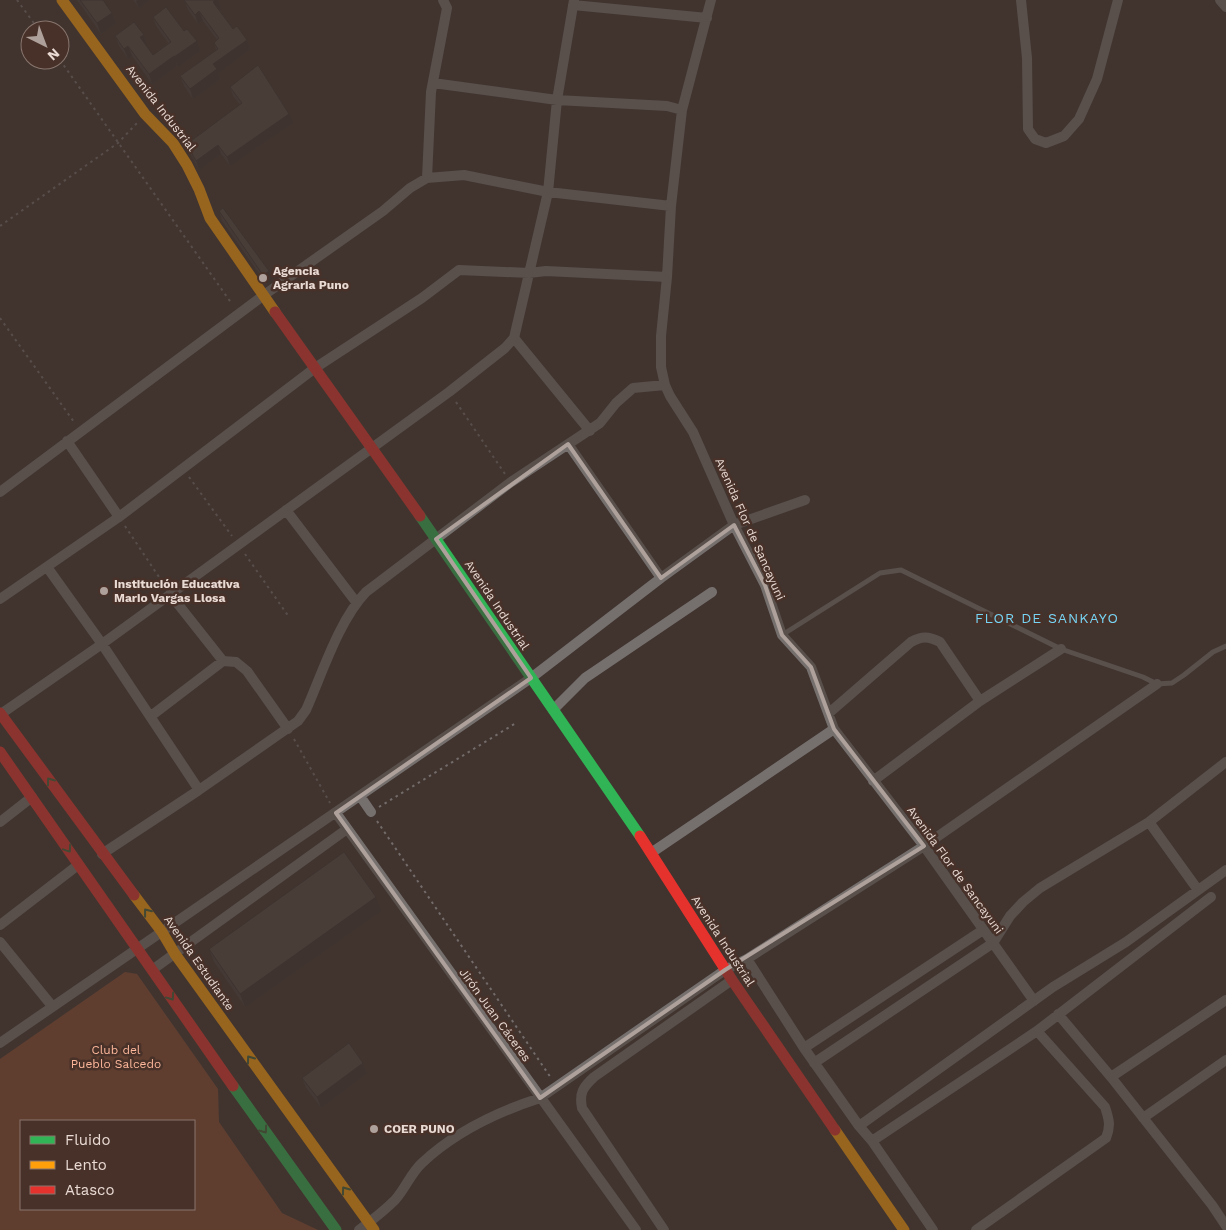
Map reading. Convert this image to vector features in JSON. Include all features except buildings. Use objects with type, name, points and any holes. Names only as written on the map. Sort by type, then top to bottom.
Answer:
[{"type":"street","name":"Avenida Industrial","points":[[62,0],[145,114],[173,143],[191,173],[210,218],[436,539],[651,854],[725,970],[904,1230]]},
{"type":"street","name":"Avenida Flor de Sancayuni","points":[[711,0],[708,18],[682,110],[671,206],[661,336],[661,367],[665,385],[693,432],[734,525],[765,585],[782,635],[811,667],[834,729],[924,846],[1034,1000]]},
{"type":"street","points":[[1021,0],[1027,58],[1028,129],[1035,139],[1046,143],[1064,136],[1079,119],[1097,79],[1118,0]]},
{"type":"street","points":[[427,178],[433,82],[447,3]]},
{"type":"street","points":[[0,713],[102,644],[449,392],[506,348],[514,338],[548,192],[557,100],[573,3],[708,18]]},
{"type":"street","points":[[433,82],[557,100],[667,106],[682,110]]},
{"type":"street","points":[[0,492],[264,295],[383,212],[410,188],[427,178],[464,175],[548,192],[671,206]]},
{"type":"street","points":[[0,599],[119,517],[315,368],[422,298],[459,270],[529,273],[546,271],[667,277]]},
{"type":"street","points":[[514,338],[590,431]]},
{"type":"street","points":[[102,854],[199,790],[298,721],[306,710],[347,617],[356,602],[366,592],[511,482],[590,431],[633,388],[665,385]]},
{"type":"street","points":[[67,442],[119,517]]},
{"type":"street","points":[[568,444],[661,578]]},
{"type":"street","points":[[0,1043],[531,678],[661,578],[734,525],[805,500]]},
{"type":"street","points":[[286,510],[356,602]]},
{"type":"street","points":[[47,567],[102,644],[199,790]]},
{"type":"street","points":[[553,710],[585,678],[712,592]]},
{"type":"street","points":[[170,594],[222,661]]},
{"type":"street","points":[[829,713],[911,642],[920,637],[930,637],[940,642],[980,701]]},
{"type":"street","points":[[873,781],[980,701],[1061,649]]},
{"type":"street","points":[[150,716],[222,661],[236,662],[247,670],[288,729]]},
{"type":"street","points":[[359,1230],[371,1226],[395,1200],[420,1164],[441,1148],[488,1118],[540,1098],[725,970],[747,959],[924,846],[1157,684]]},
{"type":"street","name":"Avenida Estudiante","points":[[0,713],[102,854],[162,932],[174,954],[371,1226]]},
{"type":"street","points":[[651,854],[834,729]]},
{"type":"street","points":[[0,752],[78,865],[138,947],[270,1139],[336,1230]]},
{"type":"street","points":[[814,1063],[993,943],[1010,916],[1040,888],[1149,822],[1226,762]]},
{"type":"street","points":[[360,796],[371,812]]},
{"type":"street","points":[[0,822],[32,797]]},
{"type":"street","name":"Jirón Juan Cáceres","points":[[336,813],[636,1230]]},
{"type":"street","points":[[1149,822],[1198,890]]},
{"type":"street","points":[[152,970],[347,829]]},
{"type":"street","points":[[0,925],[78,865]]},
{"type":"street","points":[[859,1126],[1034,1000],[1126,942],[1226,870]]},
{"type":"street","points":[[872,1141],[1037,1032],[1211,896]]},
{"type":"street","points":[[804,1048],[983,930]]},
{"type":"street","points":[[0,942],[52,1006]]},
{"type":"street","name":"Avenida Industrial","points":[[747,959],[814,1063],[872,1141],[933,1230]]},
{"type":"street","points":[[664,1230],[582,1108],[580,1097],[584,1087],[594,1077],[732,980]]},
{"type":"street","points":[[1111,1077],[1226,1000]]},
{"type":"street","points":[[1058,1014],[1111,1077],[1212,1205],[1226,1226]]},
{"type":"street","points":[[976,1230],[1106,1138],[1110,1129],[1105,1107],[1037,1032]]},
{"type":"street","points":[[1143,1118],[1226,1060]]},
{"type":"lane","points":[[782,635],[880,573],[901,570],[1061,649],[1143,677],[1157,684],[1172,683],[1213,652],[1226,646]]},
{"type":"path","points":[[17,0],[31,20]]},
{"type":"path","points":[[67,70],[236,310]]},
{"type":"path","points":[[0,226],[118,142],[145,114]]},
{"type":"path","points":[[0,318],[76,424]]},
{"type":"path","points":[[449,392],[511,482]]},
{"type":"path","points":[[119,517],[170,594]]},
{"type":"path","points":[[516,723],[371,812],[556,1086]]},
{"type":"path","points":[[288,729],[336,813]]},
{"type":"highlighted area","points":[[568,444],[661,578],[734,525],[765,585],[782,635],[811,667],[834,729],[924,846],[725,970],[540,1098],[336,813],[531,678],[436,539]]},
{"type":"green space","name":"Club del Pueblo Salcedo","points":[[125,972],[137,974],[218,1089],[219,1122],[282,1213],[318,1230],[0,1230],[0,1059]]},
{"type":"traffic: fast","points":[[420,516],[640,836]]},
{"type":"traffic: fast","points":[[233,1086],[336,1230]]},
{"type":"traffic: slow","points":[[62,0],[145,114],[173,143],[199,189],[210,218],[275,312]]},
{"type":"traffic: slow","points":[[134,895],[374,1230]]},
{"type":"traffic: slow","points":[[835,1130],[904,1230]]},
{"type":"traffic: jam","points":[[275,312],[420,516]]},
{"type":"traffic: jam","points":[[0,713],[134,895]]},
{"type":"traffic: jam","points":[[0,752],[233,1086]]},
{"type":"traffic: jam","points":[[640,836],[732,980],[835,1130]]},
{"type":"place","name":"Agencia Agraria Puno","points":[[263,278]]},
{"type":"place","name":"Institución Educativa Mario Vargas Llosa","points":[[104,591]]},
{"type":"place","name":"COER PUNO","points":[[374,1129]]},
{"type":"district","name":"FLOR DE SANKAYO","points":[[1047,618]]}]
